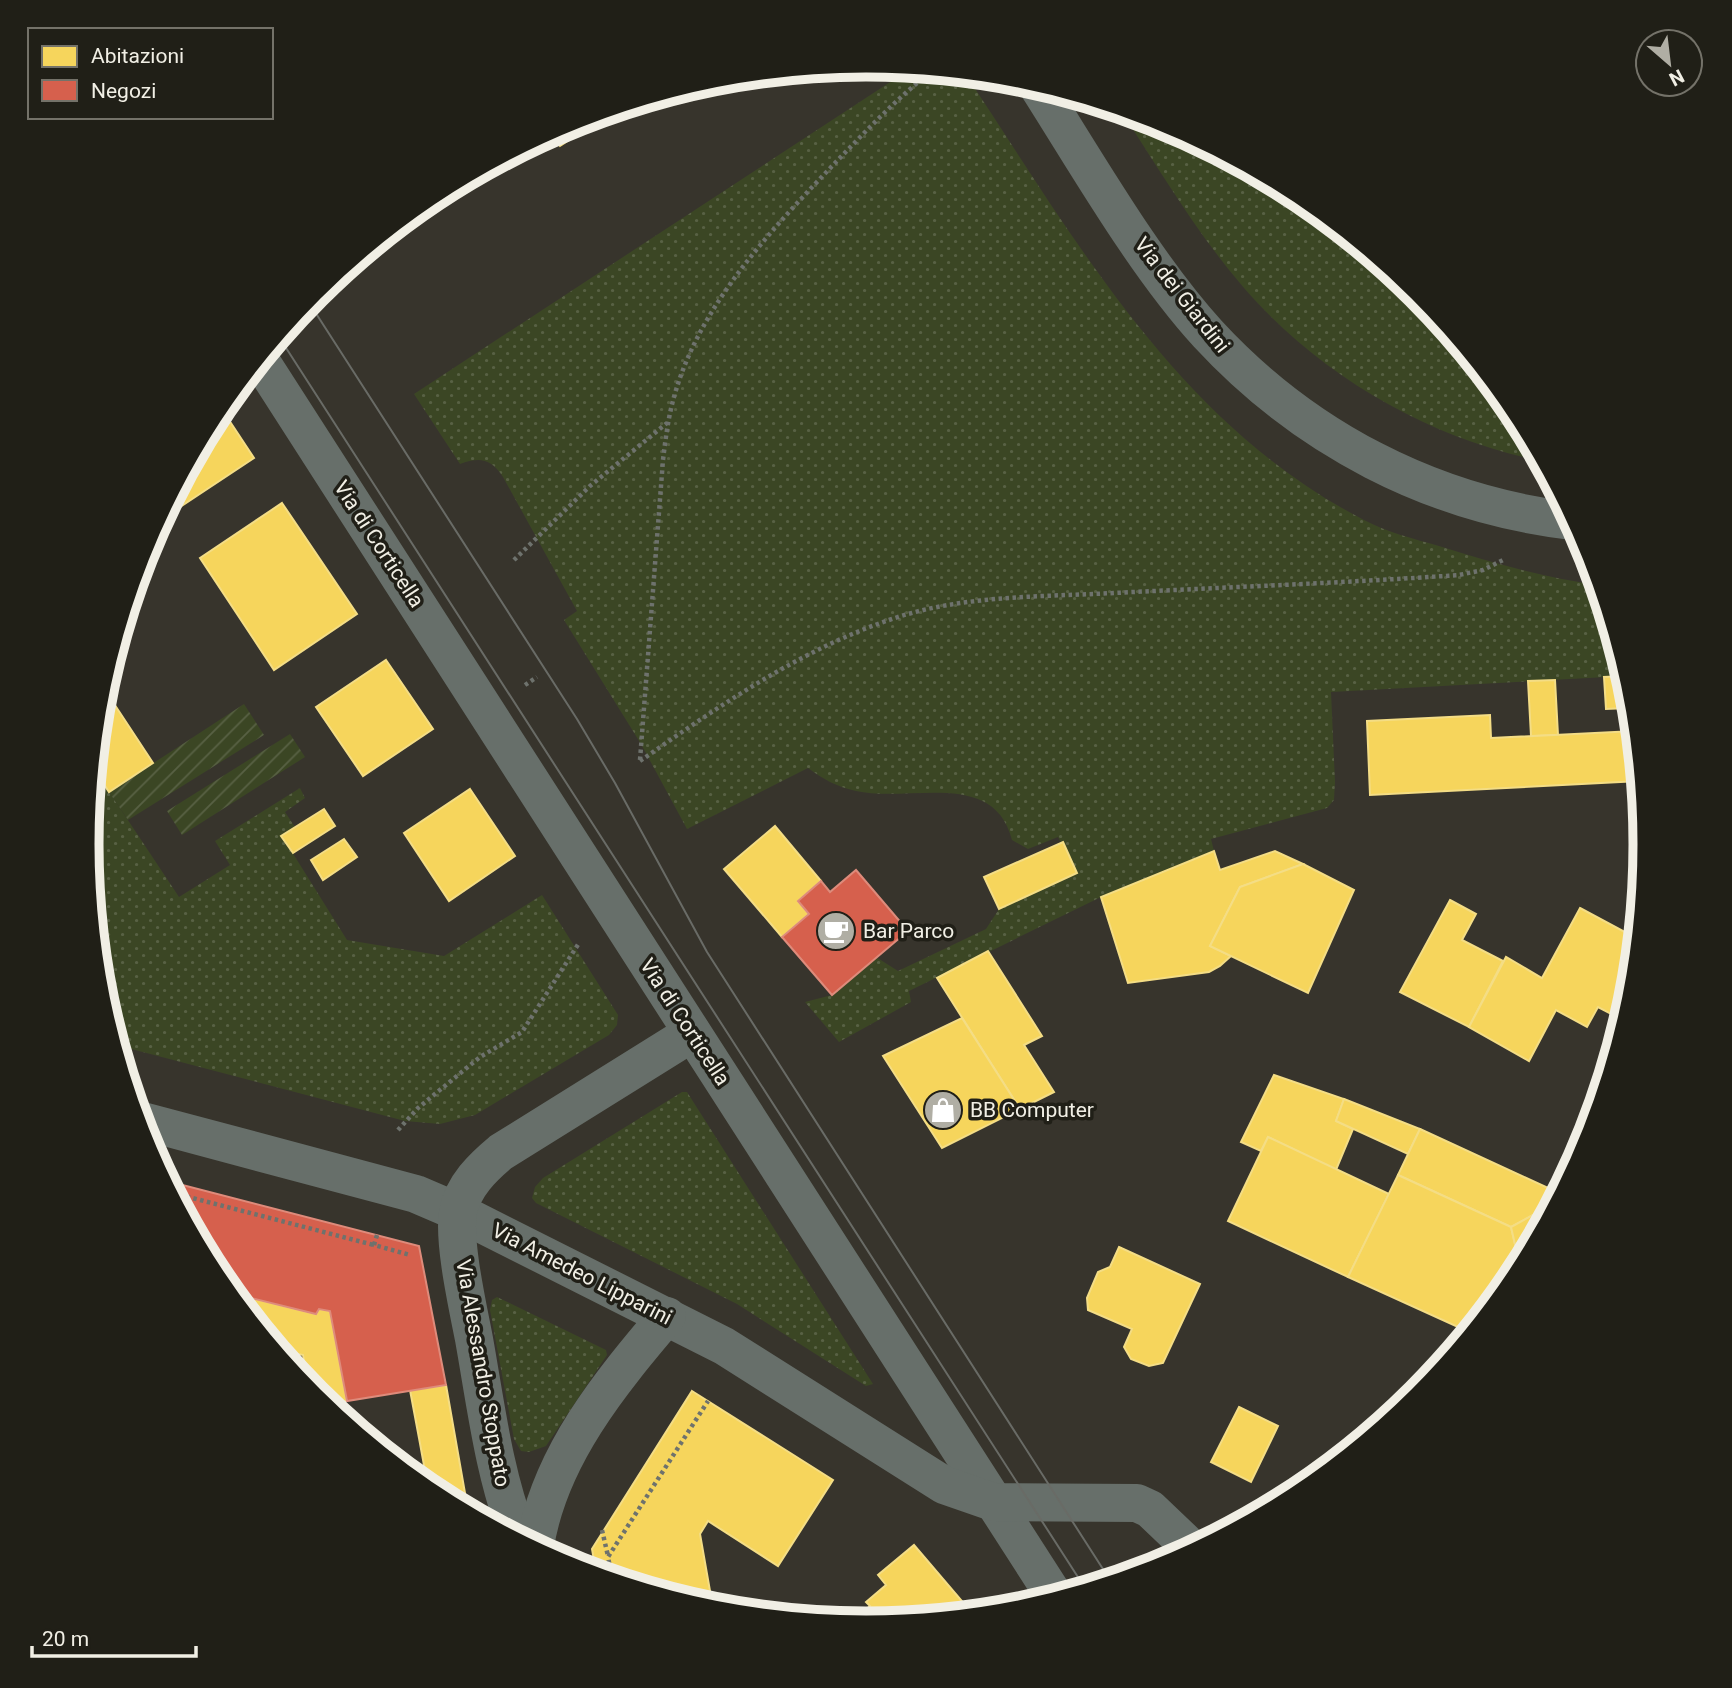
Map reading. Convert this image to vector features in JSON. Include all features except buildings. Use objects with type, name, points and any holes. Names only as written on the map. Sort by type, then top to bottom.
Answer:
[{"type":"street","name":"Via dei Giardini","points":[[1046,99],[1139,242],[1181,300],[1207,332],[1279,400],[1322,432],[1367,459],[1416,481],[1474,501],[1560,518]]},
{"type":"street","name":"Via di Corticella","points":[[265,367],[1049,1588]]},
{"type":"street","points":[[458,1212],[475,1177],[501,1152],[692,1033]]},
{"type":"street","name":"Via Amedeo Lipparini","points":[[152,1123],[392,1187],[458,1212],[667,1316],[742,1357],[944,1485],[993,1502]]},
{"type":"street","name":"Via Alessandro Stoppato","points":[[458,1212],[465,1296],[497,1463],[515,1526]]},
{"type":"street","points":[[538,1537],[552,1485],[591,1411],[667,1316]]},
{"type":"street","points":[[993,1502],[1137,1503],[1150,1509],[1184,1542]]},
{"type":"path","points":[[923,80],[853,144],[778,224],[738,275],[694,347],[677,385],[667,422],[640,761],[720,705],[766,678],[852,635],[915,612],[994,599],[1459,575],[1483,570],[1504,559]]},
{"type":"path","points":[[514,560],[633,448],[667,422]]},
{"type":"path","points":[[521,688],[537,677]]},
{"type":"path","points":[[398,1130],[418,1108],[480,1057],[522,1032],[580,940]]},
{"type":"path","points":[[185,1196],[410,1255],[412,1265]]},
{"type":"path","points":[[374,1245],[377,1235]]},
{"type":"path","points":[[608,1557],[708,1401]]},
{"type":"path","points":[[602,1530],[610,1567]]},
{"type":"green space","points":[[896,78],[973,85],[1092,264],[1137,324],[1186,381],[1239,433],[1298,480],[1382,528],[1518,569],[1587,583],[1614,677],[1331,692],[1335,782],[1334,800],[1327,808],[1211,839],[1214,851],[1101,897],[909,991],[911,1002],[839,1042],[805,1002],[832,995],[876,957],[898,971],[986,929],[999,909],[1077,873],[1058,837],[1028,849],[1012,840],[1002,818],[987,804],[969,796],[856,791],[831,782],[808,768],[687,829],[641,744],[564,620],[577,611],[503,477],[494,466],[484,461],[473,460],[460,464],[414,394]]},
{"type":"green space","points":[[1129,124],[1160,135],[1250,180],[1333,235],[1372,267],[1443,338],[1475,377],[1528,458],[1456,436],[1415,418],[1375,397],[1337,372],[1269,315],[1207,242]]},
{"type":"green space","points":[[244,704],[264,735],[128,820],[109,792]]},
{"type":"green space","points":[[290,734],[305,757],[182,835],[167,811]]},
{"type":"green space","points":[[102,781],[179,897],[230,865],[215,841],[300,788],[305,798],[285,812],[295,827],[282,836],[347,940],[444,956],[542,895],[618,1015],[617,1025],[609,1035],[475,1115],[440,1124],[405,1121],[126,1048],[114,994],[101,894],[99,844]]},
{"type":"green space","points":[[682,1092],[687,1092],[873,1384],[866,1386],[737,1304],[536,1203],[532,1198],[535,1187],[543,1178]]},
{"type":"green space","points":[[497,1297],[606,1350],[607,1355],[546,1446],[529,1452],[521,1451],[514,1439],[490,1310],[492,1300]]},
{"type":"tram line","points":[[315,312],[577,719],[707,952],[1105,1572]]},
{"type":"tram line","points":[[284,344],[1080,1580]]},
{"type":"place","name":"Bar Parco","points":[[836,931]]},
{"type":"place","name":"BB Computer","points":[[943,1110]]}]
